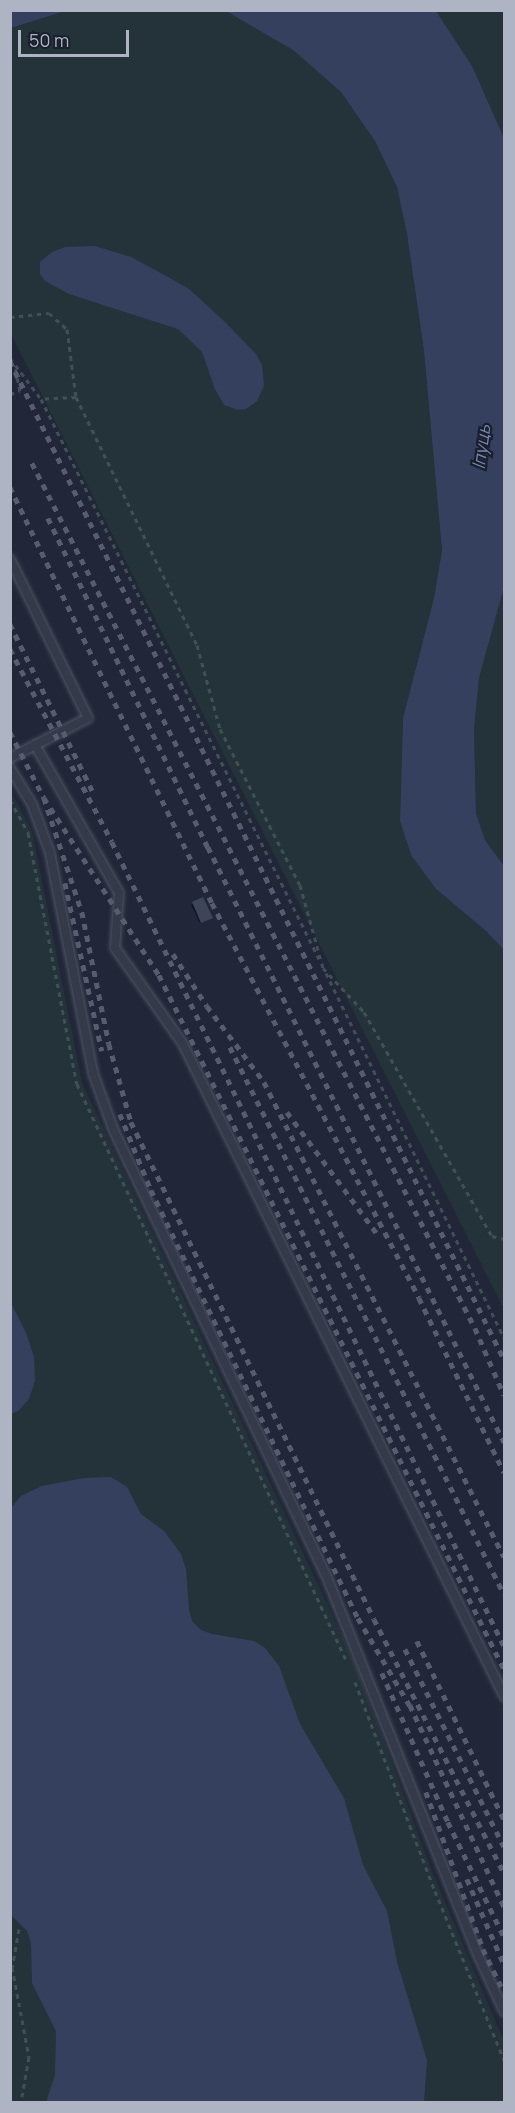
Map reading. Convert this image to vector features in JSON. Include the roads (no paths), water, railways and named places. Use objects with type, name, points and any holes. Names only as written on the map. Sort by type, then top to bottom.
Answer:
[{"type":"lane","points":[[10,559],[88,718],[10,758]]},
{"type":"lane","points":[[36,745],[119,893],[115,948],[183,1044],[504,1696]]},
{"type":"lane","points":[[10,768],[32,804],[50,853],[93,1073],[114,1131],[326,1575],[479,1957],[504,2011]]},
{"type":"water","points":[[11,10],[65,11],[11,28]]},
{"type":"water","name":"Іпуць","points":[[226,11],[436,11],[472,66],[504,138],[504,587],[479,678],[474,730],[476,813],[485,840],[504,866],[504,950],[486,931],[436,889],[411,855],[400,821],[403,718],[434,598],[442,550],[424,351],[407,234],[397,187],[375,141],[341,92],[293,50]]},
{"type":"water","points":[[95,246],[131,257],[189,289],[225,322],[256,354],[262,365],[264,386],[257,401],[246,409],[238,410],[224,405],[215,389],[202,352],[178,329],[69,294],[45,281],[40,274],[40,262],[52,252],[65,247]]},
{"type":"water","points":[[11,1303],[26,1333],[34,1357],[35,1381],[29,1399],[18,1411],[11,1414]]},
{"type":"water","points":[[111,1477],[127,1487],[141,1514],[164,1531],[181,1554],[186,1569],[192,1621],[201,1630],[212,1634],[254,1641],[265,1648],[279,1666],[300,1724],[344,1798],[363,1865],[387,1911],[397,1962],[427,2060],[424,2102],[46,2102],[55,2075],[56,2031],[32,1983],[31,1943],[27,1931],[11,1915],[11,1508],[21,1496],[42,1486],[84,1478]]},
{"type":"railway","points":[[10,361],[504,1359]]},
{"type":"railway","points":[[32,463],[475,1328],[504,1395]]},
{"type":"railway","points":[[10,487],[212,903],[419,1298],[504,1472]]},
{"type":"railway","points":[[48,518],[208,847],[504,1442]]},
{"type":"railway","points":[[10,624],[94,794]]},
{"type":"railway","points":[[10,649],[112,842],[504,1646]]},
{"type":"railway","points":[[10,732],[44,798],[159,975],[504,1669]]},
{"type":"railway","points":[[44,798],[82,912],[109,1044],[131,1122],[374,1619],[504,1873]]},
{"type":"railway","points":[[65,883],[102,1051]]},
{"type":"railway","points":[[173,954],[207,1006],[264,1082],[504,1557]]},
{"type":"railway","points":[[230,1047],[504,1594]]},
{"type":"railway","points":[[287,1112],[378,1235]]},
{"type":"railway","points":[[120,1114],[151,1190],[358,1618],[413,1711]]},
{"type":"railway","points":[[417,1641],[504,1819]]},
{"type":"railway","points":[[405,1649],[504,1847]]},
{"type":"railway","points":[[382,1673],[448,1822],[504,1937]]},
{"type":"railway","points":[[410,1705],[504,1907]]},
{"type":"railway","points":[[426,1792],[483,1949],[504,1992]]},
{"type":"railway","points":[[467,1879],[504,1964]]}]
